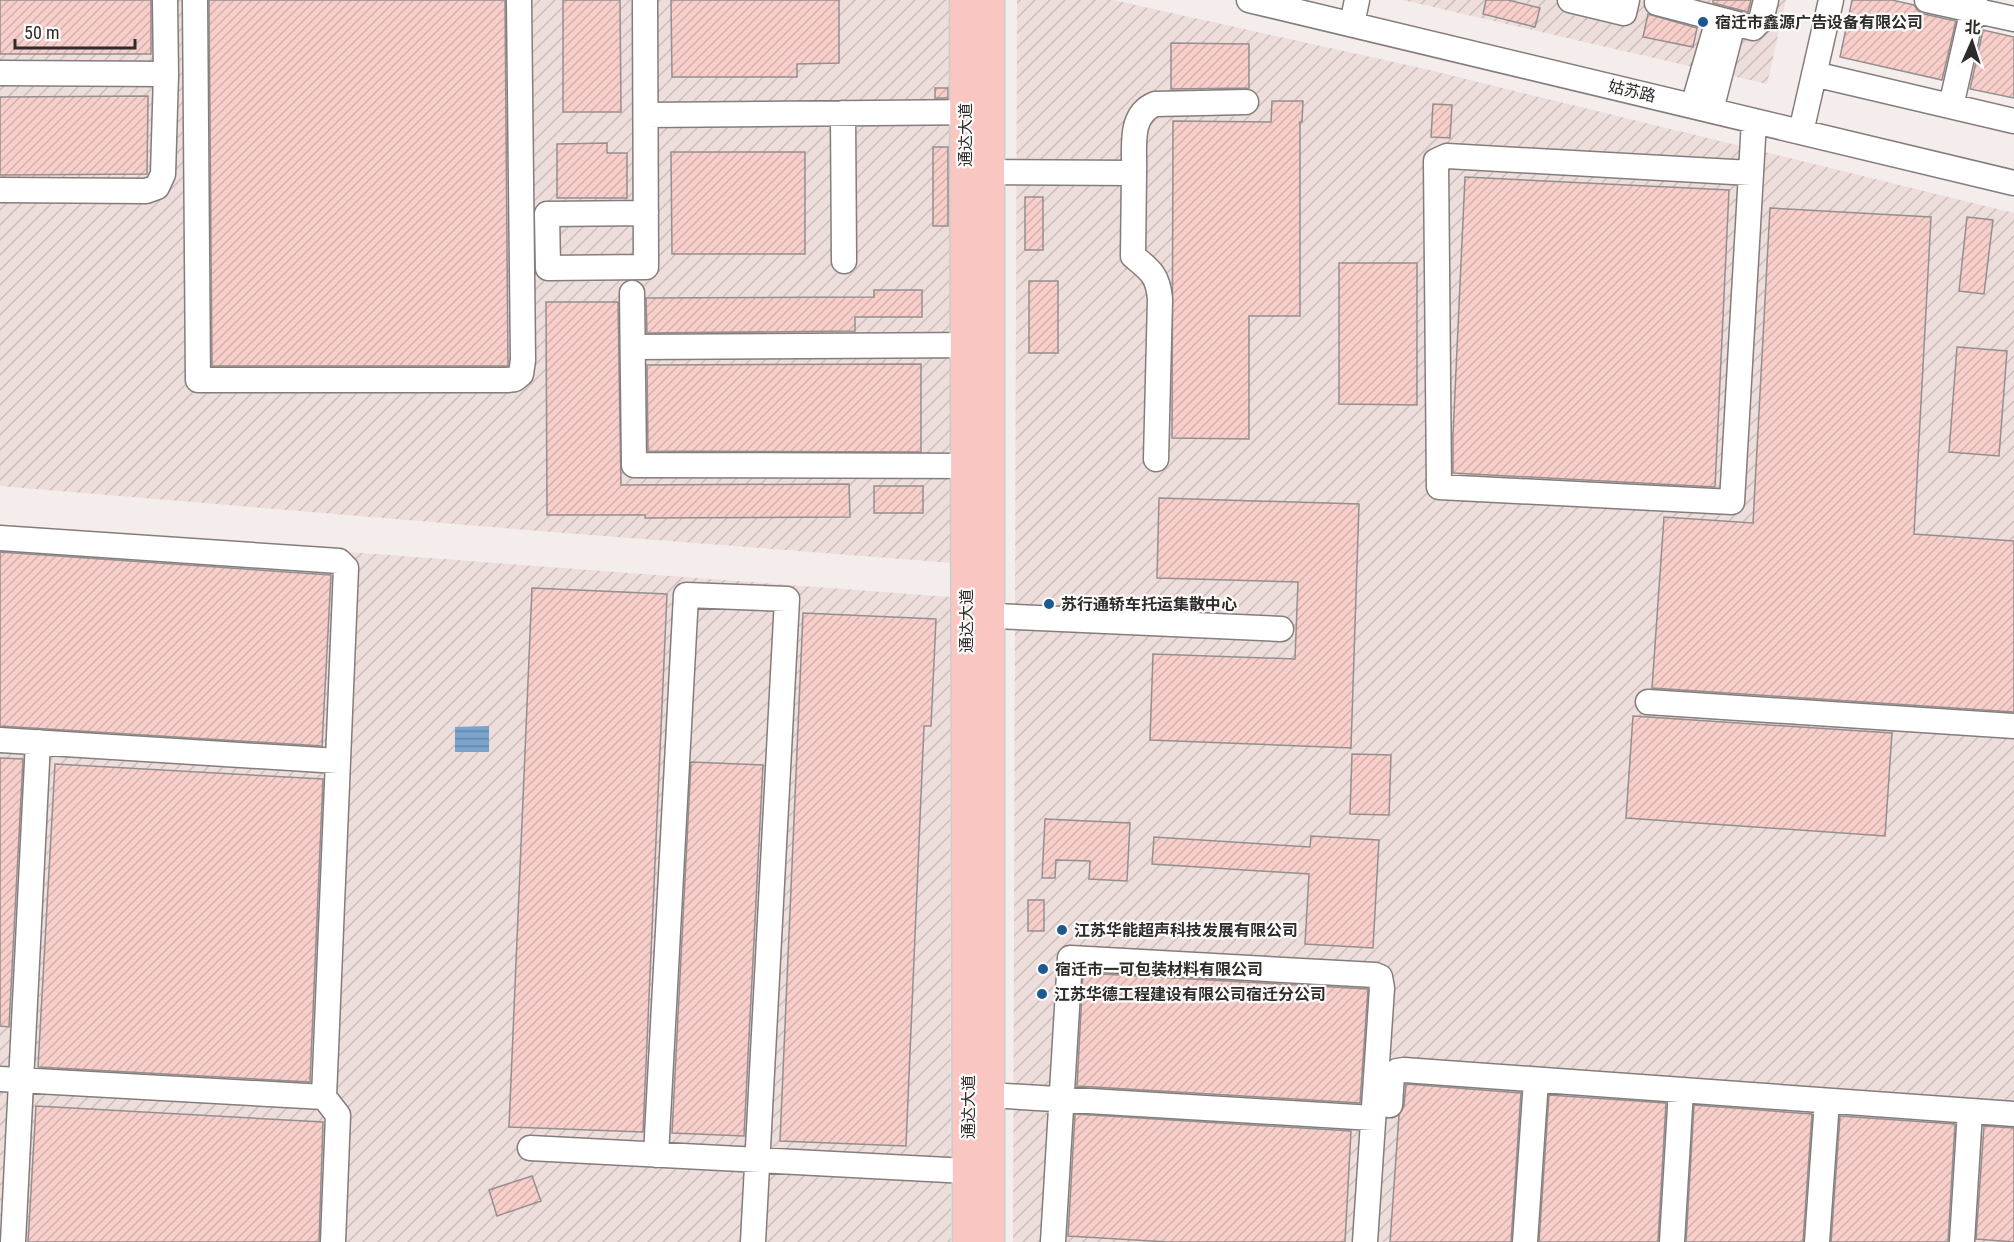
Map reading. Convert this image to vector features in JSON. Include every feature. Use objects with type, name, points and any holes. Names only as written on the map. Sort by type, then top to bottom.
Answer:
[{"type":"main road","name":"通达大道","points":[[965,0],[977,112],[979,1172],[989,1242]]},
{"type":"main road","name":"通达大道","points":[[977,112],[989,0]]},
{"type":"main road","name":"通达大道","points":[[968,1242],[989,1095],[978,616]]},
{"type":"street","points":[[0,190],[146,191],[157,187],[163,174],[166,74],[165,0]]},
{"type":"street","points":[[195,0],[198,380],[507,380],[515,379],[521,374],[523,360],[519,0]]},
{"type":"street","points":[[645,0],[646,115],[646,213],[646,267],[548,268],[547,214],[646,213]]},
{"type":"street","name":"姑苏路","points":[[1249,0],[2014,183]]},
{"type":"street","points":[[1352,24],[1357,0]]},
{"type":"street","points":[[1570,0],[1624,13],[1627,0]]},
{"type":"street","points":[[1657,3],[1748,28],[1758,25],[1766,0]]},
{"type":"street","points":[[1801,132],[1832,0]]},
{"type":"street","points":[[1927,0],[1974,5],[2014,19]]},
{"type":"street","points":[[1951,106],[1974,5]]},
{"type":"street","points":[[1702,108],[1725,22]]},
{"type":"street","points":[[0,73],[166,74]]},
{"type":"street","points":[[1814,74],[2014,120]]},
{"type":"street","points":[[1156,459],[1161,299],[1157,279],[1133,256],[1135,127],[1138,118],[1147,107],[1155,104],[1246,102]]},
{"type":"street","points":[[646,115],[977,112]]},
{"type":"street","points":[[843,113],[844,261]]},
{"type":"street","points":[[1751,173],[1447,156],[1436,161],[1439,487],[1732,502],[1751,173],[1754,121]]},
{"type":"street","points":[[977,172],[1134,173]]},
{"type":"street","points":[[632,293],[634,465],[977,466]]},
{"type":"street","points":[[633,347],[977,345]]},
{"type":"street","points":[[0,538],[339,561],[346,568],[324,1097],[338,1115],[333,1242]]},
{"type":"street","points":[[656,1155],[686,595],[788,599],[753,1242]]},
{"type":"street","points":[[978,616],[1281,629]]},
{"type":"street","points":[[1648,702],[2014,726]]},
{"type":"street","points":[[0,740],[338,761]]},
{"type":"street","points":[[14,1242],[11,1080],[38,742]]},
{"type":"street","points":[[1053,1242],[1071,958],[1380,977],[1382,988],[1365,1242]]},
{"type":"street","points":[[1381,1242],[1392,1075],[1397,1071],[2014,1114]]},
{"type":"street","points":[[11,1080],[324,1097]]},
{"type":"street","points":[[1525,1242],[1536,1080]]},
{"type":"street","points":[[1672,1242],[1681,1090]]},
{"type":"street","points":[[989,1095],[1373,1118]]},
{"type":"street","points":[[1817,1242],[1827,1101]]},
{"type":"street","points":[[1962,1242],[1971,1111]]},
{"type":"street","points":[[530,1148],[979,1172]]},
{"type":"shaded area","points":[[0,0],[953,0],[954,563],[0,486]]},
{"type":"shaded area","points":[[1017,0],[1113,0],[1425,69],[2014,213],[2014,1242],[1013,1242]]},
{"type":"shaded area","points":[[1403,0],[1786,0],[1767,84]]},
{"type":"shaded area","points":[[0,526],[950,597],[951,1242],[0,1242]]},
{"type":"water","points":[[489,726],[489,752],[455,752],[455,727]]},
{"type":"building","points":[[0,0],[151,0],[151,54],[0,54]]},
{"type":"building","points":[[209,0],[505,0],[508,366],[212,366]]},
{"type":"building","points":[[563,0],[620,0],[621,112],[563,112]]},
{"type":"building","points":[[671,0],[839,0],[839,63],[797,64],[797,77],[672,77]]},
{"type":"building","points":[[1486,0],[1508,0],[1540,8],[1535,27],[1483,14]]},
{"type":"building","points":[[1713,0],[1751,0],[1748,12],[1713,3]]},
{"type":"building","points":[[1852,0],[1892,0],[1914,5],[1924,14],[1956,21],[1942,80],[1840,57]]},
{"type":"building","points":[[1648,14],[1697,28],[1693,47],[1643,37]]},
{"type":"building","points":[[1983,30],[2014,37],[2014,98],[1970,89]]},
{"type":"building","points":[[1171,43],[1249,44],[1249,88],[1171,89]]},
{"type":"building","points":[[935,88],[948,88],[948,98],[935,98]]},
{"type":"building","points":[[148,96],[147,174],[0,175],[0,97]]},
{"type":"building","points":[[1272,101],[1303,101],[1302,122],[1300,122],[1300,316],[1249,316],[1249,439],[1172,438],[1173,121],[1271,122]]},
{"type":"building","points":[[1433,104],[1452,105],[1450,138],[1431,137]]},
{"type":"building","points":[[607,143],[607,153],[627,153],[627,198],[557,198],[557,144]]},
{"type":"building","points":[[933,147],[948,147],[948,226],[933,226]]},
{"type":"building","points":[[671,152],[805,152],[805,254],[672,254]]},
{"type":"building","points":[[1465,177],[1729,190],[1715,487],[1453,473]]},
{"type":"building","points":[[1025,197],[1043,197],[1043,250],[1025,250]]},
{"type":"building","points":[[1770,208],[1931,217],[1914,534],[2014,541],[2014,712],[1652,688],[1664,517],[1753,523]]},
{"type":"building","points":[[1967,217],[1993,220],[1984,294],[1959,291]]},
{"type":"building","points":[[1339,263],[1417,263],[1417,405],[1339,404]]},
{"type":"building","points":[[1029,281],[1058,281],[1058,353],[1029,353]]},
{"type":"building","points":[[874,290],[922,290],[922,317],[855,317],[855,331],[647,333],[646,298],[874,297]]},
{"type":"building","points":[[546,302],[618,302],[621,485],[849,484],[850,517],[645,518],[645,515],[547,515]]},
{"type":"building","points":[[1957,347],[2007,351],[1999,456],[1949,452]]},
{"type":"building","points":[[921,364],[921,452],[648,451],[647,365]]},
{"type":"building","points":[[874,486],[923,486],[923,513],[874,513]]},
{"type":"building","points":[[1159,498],[1359,504],[1351,748],[1150,740],[1153,654],[1295,659],[1298,582],[1157,578]]},
{"type":"building","points":[[0,552],[331,575],[322,746],[0,726]]},
{"type":"building","points":[[532,588],[667,594],[643,1132],[509,1127]]},
{"type":"building","points":[[803,613],[936,619],[931,726],[924,726],[906,1146],[780,1141]]},
{"type":"building","points":[[1633,716],[1892,733],[1885,836],[1626,818]]},
{"type":"building","points":[[1352,754],[1391,755],[1389,815],[1350,814]]},
{"type":"building","points":[[0,758],[23,759],[9,1027],[0,1026]]},
{"type":"building","points":[[691,762],[763,765],[744,1136],[672,1133]]},
{"type":"building","points":[[55,764],[323,779],[310,1082],[38,1067]]},
{"type":"building","points":[[1045,819],[1130,823],[1127,881],[1089,879],[1090,861],[1056,860],[1055,878],[1042,878]]},
{"type":"building","points":[[1311,836],[1379,840],[1373,948],[1305,944],[1309,874],[1152,864],[1154,837],[1310,847]]},
{"type":"building","points":[[1028,900],[1044,900],[1044,931],[1028,931]]},
{"type":"building","points":[[1083,973],[1368,989],[1360,1103],[1077,1086]]},
{"type":"building","points":[[1406,1084],[1521,1093],[1511,1242],[1390,1242],[1399,1115],[1404,1106]]},
{"type":"building","points":[[1549,1095],[1666,1103],[1658,1242],[1539,1242]]},
{"type":"building","points":[[1694,1105],[1812,1114],[1803,1242],[1686,1242]]},
{"type":"building","points":[[36,1106],[323,1122],[319,1242],[28,1242]]},
{"type":"building","points":[[1075,1114],[1351,1131],[1345,1242],[1168,1242],[1068,1236]]},
{"type":"building","points":[[1840,1116],[1955,1124],[1948,1242],[1831,1242]]},
{"type":"building","points":[[1984,1126],[2014,1128],[2014,1242],[1976,1239]]},
{"type":"building","points":[[532,1176],[541,1201],[497,1216],[489,1190]]},
{"type":"place","name":"宿迁市鑫源广告设备有限公司","points":[[1703,22]]},
{"type":"place","name":"苏行通轿车托运集散中心","points":[[1049,604]]},
{"type":"place","name":"江苏华能超声科技发展有限公司","points":[[1062,930]]},
{"type":"place","name":"宿迁市一可包装材料有限公司","points":[[1043,969]]},
{"type":"place","name":"江苏华德工程建设有限公司宿迁分公司","points":[[1042,994]]}]
